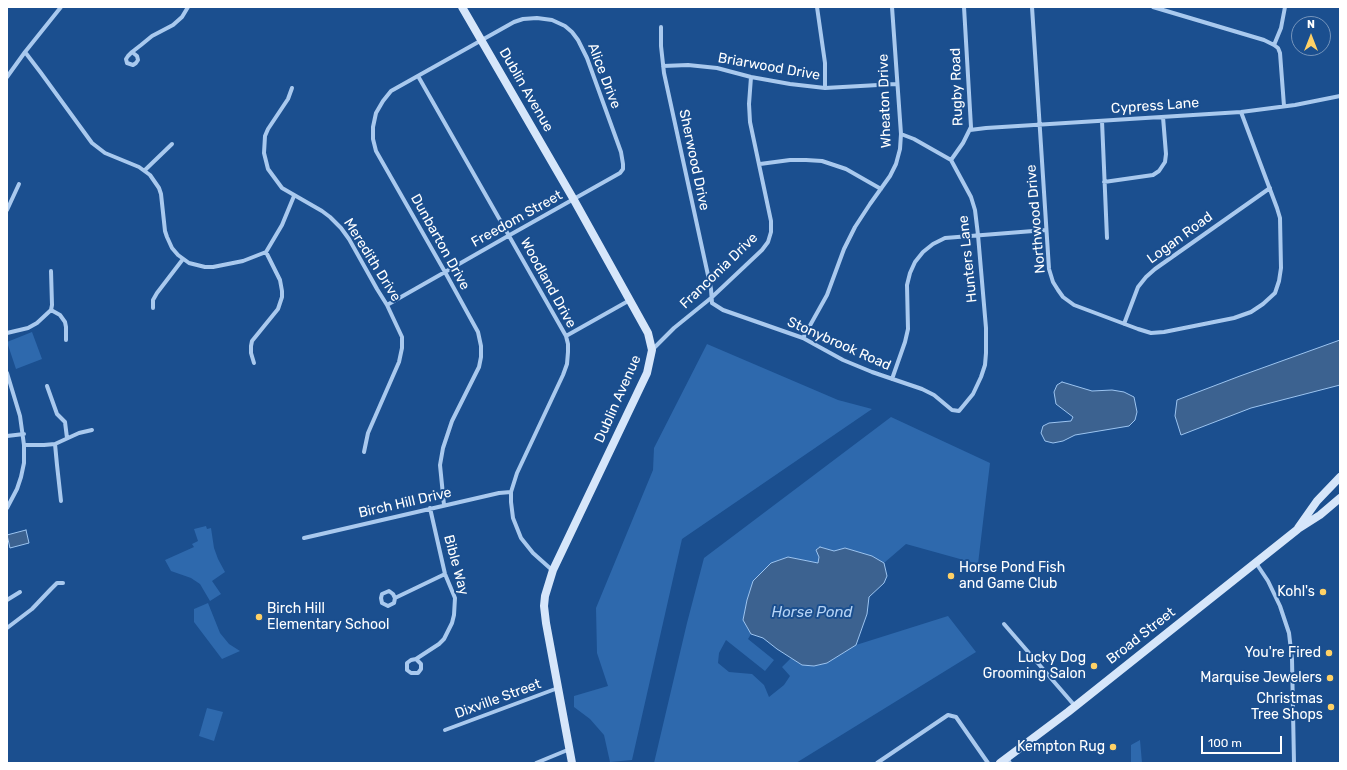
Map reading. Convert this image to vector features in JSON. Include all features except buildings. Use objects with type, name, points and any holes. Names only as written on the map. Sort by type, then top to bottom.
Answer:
[{"type":"street","points":[[7,77],[61,7]]},
{"type":"street","points":[[132,52],[152,36],[173,25],[182,17],[188,7]]},
{"type":"street","name":"Dublin Avenue","points":[[462,7],[630,300],[648,333],[652,350],[647,373],[553,570],[546,588],[544,606],[546,624],[572,763]]},
{"type":"street","points":[[817,7],[824,63],[825,88]]},
{"type":"street","name":"Wheaton Drive","points":[[803,338],[827,295],[844,249],[855,227],[890,176],[896,164],[900,149],[900,134],[892,7]]},
{"type":"street","name":"Rugby Road","points":[[951,160],[970,130],[971,118],[964,7]]},
{"type":"street","name":"Northwood Drive","points":[[1032,7],[1041,124],[1049,269],[1053,282],[1058,290],[1063,297],[1074,305],[1151,333],[1164,332],[1234,318],[1251,312],[1275,293],[1281,268],[1280,218],[1241,112]]},
{"type":"street","points":[[1153,7],[1264,40],[1278,48],[1280,53],[1284,106]]},
{"type":"street","points":[[1274,45],[1281,28],[1285,7]]},
{"type":"street","name":"Alice Drive","points":[[482,40],[514,22],[523,19],[537,18],[552,20],[565,26],[572,32],[581,44],[621,152],[623,169],[618,176],[574,200]]},
{"type":"street","name":"Sherwood Drive","points":[[660,27],[663,66],[711,289],[711,298]]},
{"type":"street","name":"Dunbarton Drive","points":[[444,505],[440,465],[443,448],[452,421],[479,367],[481,346],[478,332],[376,151],[373,139],[373,127],[376,113],[391,91],[482,40]]},
{"type":"street","points":[[25,52],[42,73],[92,143],[105,153],[145,170],[155,181],[161,194],[167,237],[172,248],[182,259],[199,266],[213,267],[243,261],[266,252],[282,225],[294,196]]},
{"type":"street","name":"Briarwood Drive","points":[[663,66],[688,65],[717,68],[751,77],[825,88],[896,84]]},
{"type":"street","name":"Woodland Drive","points":[[418,76],[566,336],[568,352],[564,375],[522,461],[511,492],[511,510],[517,532],[526,546],[553,570]]},
{"type":"street","name":"Franconia Drive","points":[[652,350],[674,328],[711,298],[762,250],[768,242],[771,232],[771,221],[750,122],[749,104],[751,77]]},
{"type":"street","name":"Meredith Drive","points":[[292,88],[288,99],[268,129],[264,145],[268,169],[282,188],[322,211],[341,228],[349,239],[376,288],[388,305],[400,332],[402,348],[396,370],[368,433],[364,452]]},
{"type":"street","name":"Cypress Lane","points":[[970,130],[1041,124],[1241,112],[1340,96]]},
{"type":"street","points":[[1104,182],[1153,175],[1159,171],[1165,162],[1166,154],[1163,117]]},
{"type":"street","points":[[1102,121],[1107,238]]},
{"type":"street","points":[[900,134],[914,139],[951,160]]},
{"type":"street","points":[[145,170],[172,144]]},
{"type":"street","points":[[760,164],[790,160],[822,161],[846,169],[881,189]]},
{"type":"street","name":"Hunters Lane","points":[[951,160],[971,197],[975,210],[986,328],[985,366],[973,394],[959,411]]},
{"type":"street","points":[[7,210],[19,184]]},
{"type":"street","name":"Logan Road","points":[[1124,324],[1138,287],[1146,277],[1155,269],[1270,188]]},
{"type":"street","name":"Freedom Street","points":[[388,305],[574,200]]},
{"type":"street","points":[[892,379],[905,342],[908,323],[907,285],[910,273],[915,262],[928,247],[945,238],[1046,230]]},
{"type":"street","points":[[254,363],[251,353],[252,341],[278,309],[282,297],[280,280],[276,269],[266,252]]},
{"type":"street","points":[[153,308],[153,300],[157,293],[182,259]]},
{"type":"street","points":[[7,334],[28,328],[37,323],[51,310],[51,271]]},
{"type":"street","name":"Stonybrook Road","points":[[711,298],[712,303],[723,310],[803,338],[843,360],[934,394],[952,410],[959,411]]},
{"type":"street","points":[[566,336],[630,300]]},
{"type":"street","points":[[51,310],[60,315],[65,322],[66,340]]},
{"type":"street","points":[[7,373],[24,434],[24,463],[21,477],[17,489],[7,508]]},
{"type":"street","points":[[47,386],[57,414],[65,422],[67,438]]},
{"type":"street","points":[[24,445],[55,444],[79,433],[92,430]]},
{"type":"street","points":[[7,436],[24,434]]},
{"type":"street","points":[[55,444],[61,501]]},
{"type":"street","name":"Broad Street","points":[[1298,529],[1317,501],[1340,477]]},
{"type":"street","name":"Birch Hill Drive","points":[[304,538],[430,508],[499,493],[511,492]]},
{"type":"street","name":"Broad Street","points":[[1006,761],[1298,529],[1320,515],[1340,498]]},
{"type":"street","name":"Bible Way","points":[[416,659],[444,639],[452,623],[454,614],[455,598],[445,574],[430,508]]},
{"type":"street","points":[[1256,563],[1265,575],[1271,587],[1289,633],[1292,659],[1294,763]]},
{"type":"street","points":[[395,598],[445,574]]},
{"type":"street","points":[[7,628],[32,609],[50,588],[57,584],[63,583]]},
{"type":"street","points":[[7,600],[20,592]]},
{"type":"street","points":[[1004,624],[1075,706]]},
{"type":"street","name":"Dixville Street","points":[[446,730],[558,688]]},
{"type":"street","points":[[877,763],[948,715],[956,716],[988,763]]},
{"type":"street","points":[[536,763],[570,749]]},
{"type":"shaded area","points":[[32,332],[42,359],[16,369],[7,342]]},
{"type":"shaded area","points":[[707,344],[838,400],[872,409],[682,539],[632,760],[610,762],[604,735],[590,719],[574,707],[574,696],[608,686],[597,653],[596,608],[653,470],[654,448]]},
{"type":"shaded area","points":[[891,417],[990,463],[978,564],[906,544],[884,563],[872,556],[845,548],[834,551],[820,547],[818,563],[788,557],[771,563],[753,581],[743,620],[751,634],[748,639],[774,660],[765,671],[726,640],[719,653],[718,663],[729,672],[752,674],[764,685],[769,697],[784,685],[790,676],[782,667],[791,658],[802,665],[814,666],[827,663],[856,645],[948,616],[976,652],[796,763],[654,763],[704,558]]},
{"type":"shaded area","points":[[206,526],[207,529],[211,528],[214,548],[225,572],[212,581],[221,594],[210,601],[200,584],[191,578],[171,571],[165,560],[194,547],[192,544],[198,541],[194,529]]},
{"type":"shaded area","points":[[208,603],[220,633],[229,644],[240,651],[222,659],[194,622],[194,609]]},
{"type":"shaded area","points":[[207,708],[223,712],[214,741],[199,736]]},
{"type":"shaded area","points":[[1140,740],[1142,763],[1131,763],[1131,745]]},
{"type":"water","points":[[1340,340],[1340,385],[1251,408],[1181,435],[1175,416],[1177,400]]},
{"type":"water","points":[[1062,382],[1092,391],[1112,390],[1124,392],[1134,397],[1137,412],[1135,420],[1129,426],[1075,435],[1063,441],[1053,443],[1045,441],[1041,433],[1043,426],[1049,423],[1071,421],[1073,417],[1056,404],[1054,392],[1057,385]]},
{"type":"water","points":[[26,530],[29,543],[10,548],[7,535]]},
{"type":"water","name":"Horse Pond","points":[[820,547],[834,551],[845,548],[872,556],[884,563],[887,576],[884,583],[869,597],[867,614],[856,645],[827,663],[814,666],[802,665],[763,638],[751,634],[743,620],[753,581],[771,563],[788,557],[818,563],[819,557],[816,550]]},
{"type":"place","name":"Horse Pond Fish and Game Club","points":[[951,576]]},
{"type":"place","name":"Kohl's","points":[[1323,592]]},
{"type":"place","name":"Birch Hill Elementary School","points":[[259,617]]},
{"type":"place","name":"You're Fired","points":[[1329,653]]},
{"type":"place","name":"Lucky Dog Grooming Salon","points":[[1094,666]]},
{"type":"place","name":"Marquise Jewelers","points":[[1330,678]]},
{"type":"place","name":"Christmas Tree Shops","points":[[1331,707]]},
{"type":"place","name":"Kempton Rug","points":[[1113,747]]}]
